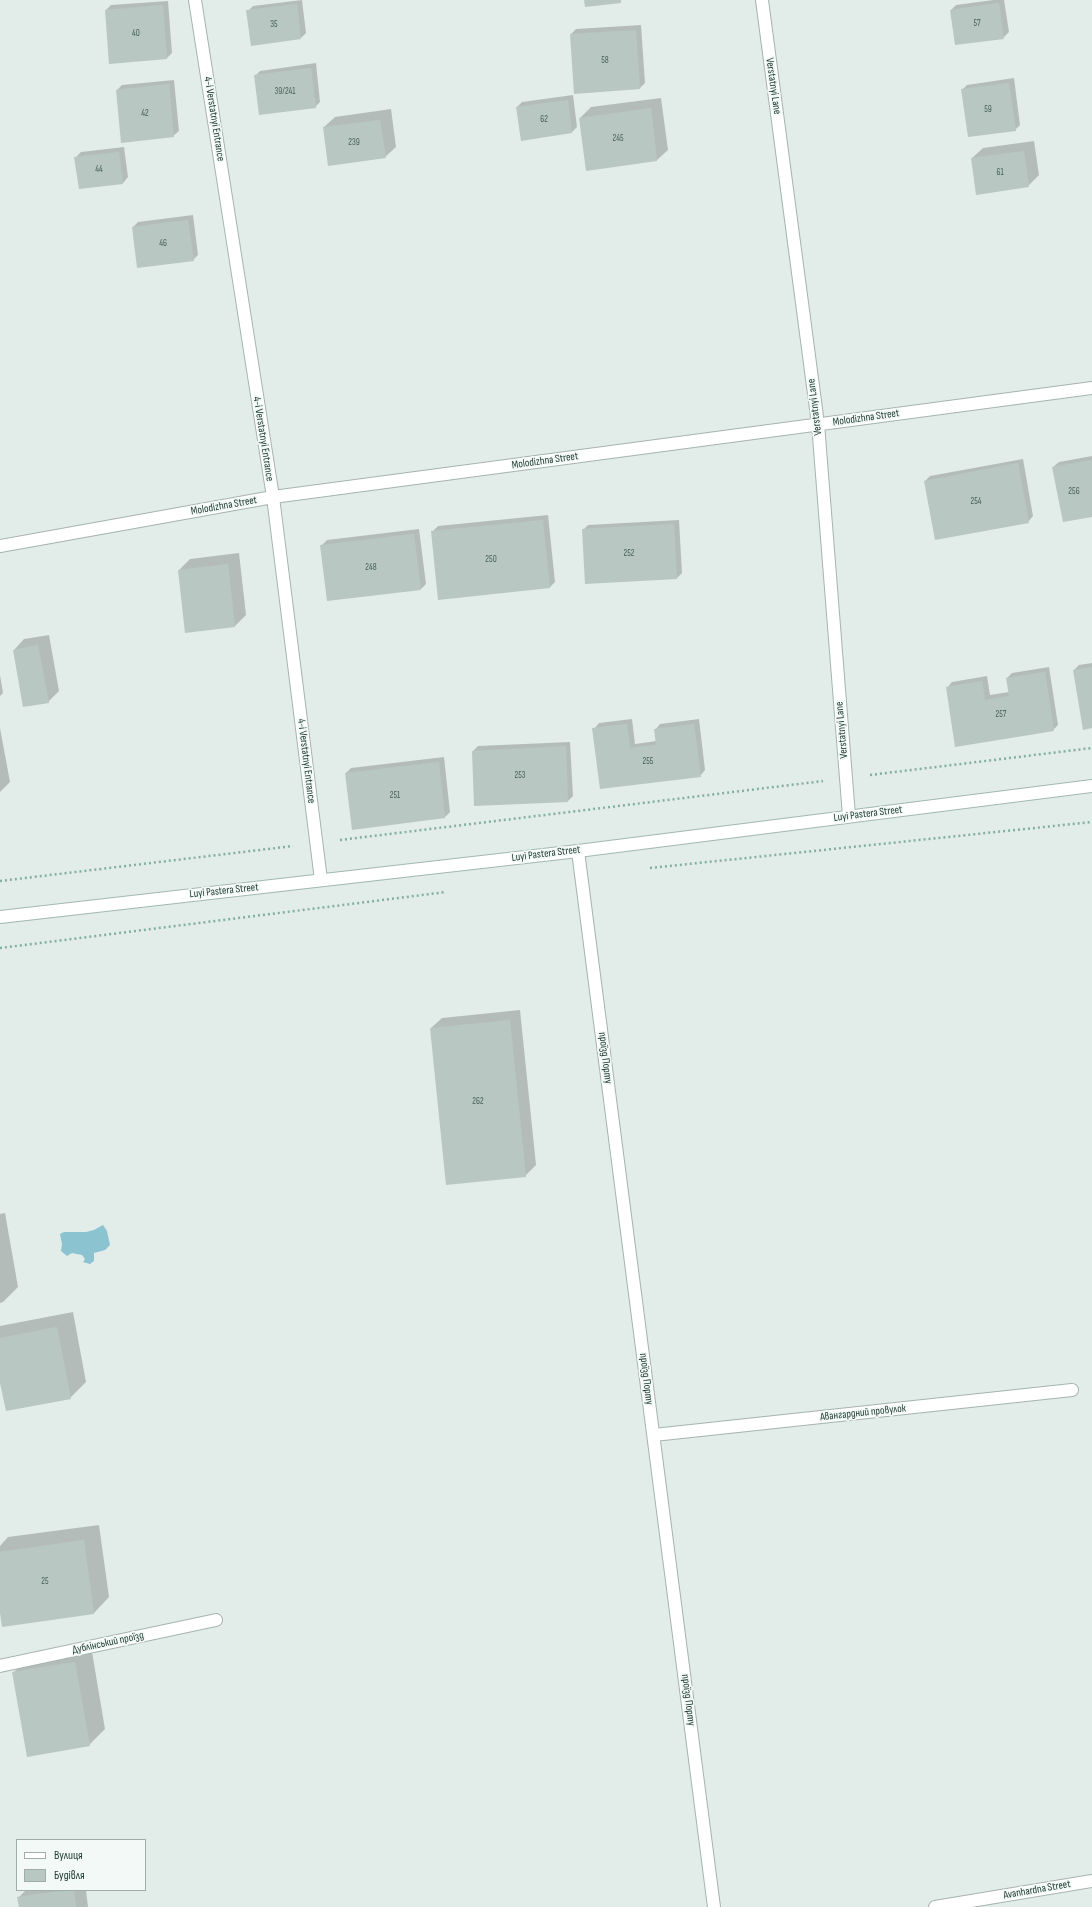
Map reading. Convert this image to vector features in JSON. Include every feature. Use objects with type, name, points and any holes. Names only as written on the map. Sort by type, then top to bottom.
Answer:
[{"type":"street","name":"4-i Verstatnyi Entrance","points":[[195,0],[272,498],[320,880]]},
{"type":"street","name":"Verstatnyi Lane","points":[[762,0],[818,424],[849,816]]},
{"type":"street","name":"Molodizhna Street","points":[[0,546],[272,498],[1092,388]]},
{"type":"street","name":"Luyi Pastera Street","points":[[0,917],[578,851],[1092,786]]},
{"type":"street","name":"проїзд Порту","points":[[578,851],[714,1907]]},
{"type":"street","name":"Авангардний провулок","points":[[654,1436],[1072,1390]]},
{"type":"street","name":"Дублінський проїзд","points":[[0,1666],[216,1620]]},
{"type":"street","name":"Avanhardna Street","points":[[935,1907],[1008,1901],[1092,1881]]},
{"type":"path","points":[[862,776],[1092,748]]},
{"type":"path","points":[[0,881],[831,780]]},
{"type":"path","points":[[644,868],[1092,822]]},
{"type":"path","points":[[0,948],[448,892]]},
{"type":"water","points":[[103,1225],[107,1231],[110,1245],[105,1250],[94,1253],[94,1261],[90,1264],[83,1262],[85,1259],[82,1255],[72,1253],[67,1256],[61,1251],[62,1244],[60,1234],[64,1232],[86,1232]]},
{"type":"building","points":[[584,0],[621,0],[621,3],[585,7]]},
{"type":"building","points":[[999,3],[1004,39],[955,45],[950,10]]},
{"type":"building","points":[[297,4],[301,39],[251,46],[246,10]]},
{"type":"building","points":[[163,5],[167,59],[109,64],[105,10]]},
{"type":"building","points":[[636,30],[640,89],[574,94],[570,34]]},
{"type":"building","points":[[311,68],[316,108],[259,115],[254,75]]},
{"type":"building","points":[[1009,83],[1016,131],[968,137],[961,89]]},
{"type":"building","points":[[169,84],[174,137],[121,143],[116,90]]},
{"type":"building","points":[[568,100],[572,133],[521,141],[516,107]]},
{"type":"building","points":[[651,108],[657,161],[586,171],[579,118]]},
{"type":"building","points":[[380,120],[386,158],[328,166],[323,127]]},
{"type":"building","points":[[1024,151],[1029,187],[976,195],[971,158]]},
{"type":"building","points":[[119,152],[123,184],[79,189],[74,157]]},
{"type":"building","points":[[188,220],[194,261],[137,268],[132,227]]},
{"type":"building","points":[[1092,460],[1092,517],[1063,522],[1052,467]]},
{"type":"building","points":[[1018,463],[1029,523],[935,540],[924,481]]},
{"type":"building","points":[[543,520],[550,588],[438,600],[431,531]]},
{"type":"building","points":[[674,524],[677,579],[585,584],[582,529]]},
{"type":"building","points":[[414,534],[421,590],[327,601],[320,545]]},
{"type":"building","points":[[228,564],[235,627],[185,633],[178,570]]},
{"type":"building","points":[[38,645],[49,703],[23,707],[13,650]]},
{"type":"building","points":[[1092,667],[1092,728],[1083,730],[1073,670]]},
{"type":"building","points":[[1045,672],[1054,731],[955,747],[946,687],[982,681],[985,700],[1009,696],[1006,678]]},
{"type":"building","points":[[627,724],[630,748],[656,745],[654,729],[694,724],[701,777],[600,789],[592,728]]},
{"type":"building","points":[[566,746],[568,802],[474,806],[472,751]]},
{"type":"building","points":[[439,762],[445,818],[352,830],[345,773]]},
{"type":"building","points":[[510,1020],[526,1177],[446,1185],[430,1028]]},
{"type":"building","points":[[57,1327],[71,1399],[6,1411],[0,1383],[0,1338]]},
{"type":"building","points":[[84,1540],[94,1614],[2,1627],[0,1613],[0,1552]]},
{"type":"building","points":[[75,1662],[90,1746],[27,1757],[12,1672]]},
{"type":"building","points":[[61,1891],[74,1891],[76,1907],[19,1907],[17,1897]]}]
